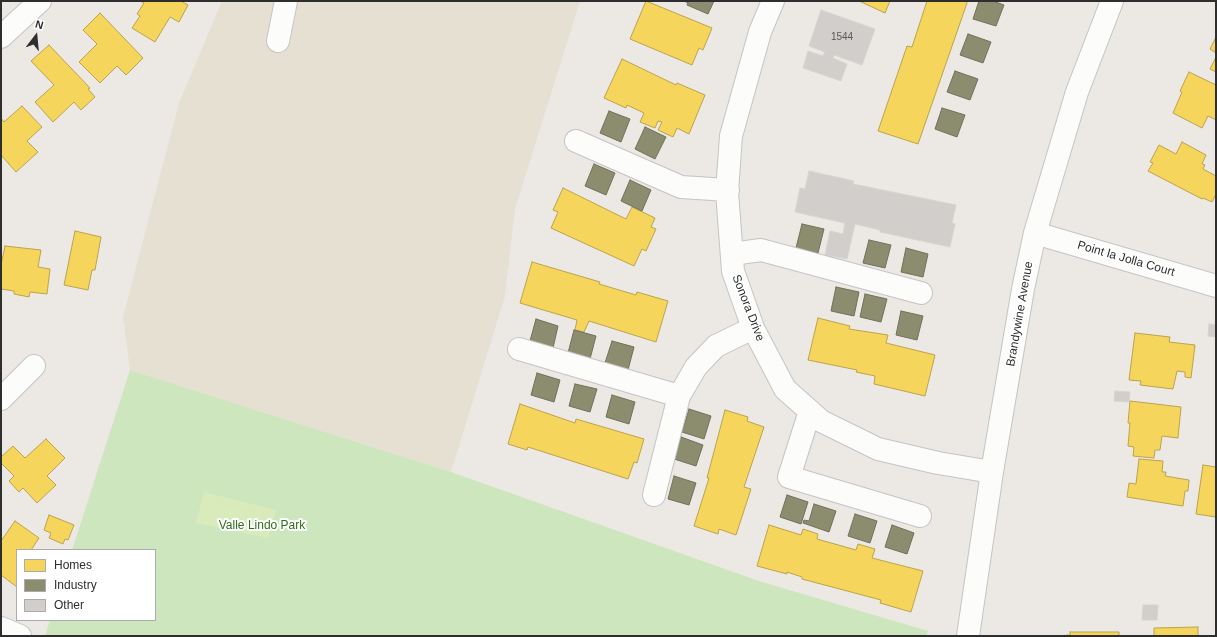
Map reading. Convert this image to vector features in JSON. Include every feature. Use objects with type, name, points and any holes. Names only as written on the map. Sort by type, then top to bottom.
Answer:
[{"type":"street","points":[[1,37],[40,1]]},
{"type":"street","points":[[278,41],[286,1]]},
{"type":"street","name":"Sonora Drive","points":[[773,1],[760,32],[731,136],[728,190],[733,271],[753,328],[785,390],[821,421],[878,450],[938,463],[992,472]]},
{"type":"street","name":"Brandywine Avenue","points":[[968,636],[992,472],[1023,288],[1035,233],[1077,92],[1112,1]]},
{"type":"street","points":[[576,141],[680,187],[728,190]]},
{"type":"street","name":"Point la Jolla Court","points":[[1035,233],[1216,286]]},
{"type":"street","points":[[732,254],[762,250],[921,293]]},
{"type":"street","points":[[654,496],[679,396],[696,367],[716,346],[753,328]]},
{"type":"street","points":[[519,349],[679,396]]},
{"type":"street","points":[[1,399],[34,366]]},
{"type":"street","points":[[810,411],[790,477],[920,516]]},
{"type":"street","points":[[1,628],[20,636]]},
{"type":"shaded area","points":[[222,1],[580,1],[515,209],[505,296],[451,472],[130,370],[123,317],[179,103]]},
{"type":"green space","name":"Valle Lindo Park","points":[[130,370],[451,472],[759,581],[928,631],[926,636],[45,636],[50,621],[156,621],[156,549],[72,549]]},
{"type":"green space","points":[[204,492],[276,510],[268,538],[196,523]]},
{"type":"building: Homes","points":[[140,1],[181,1],[188,5],[179,22],[170,17],[155,42],[132,28],[140,16],[137,14],[144,3]]},
{"type":"building: Homes","points":[[646,1],[712,28],[703,50],[699,48],[692,65],[630,39]]},
{"type":"building: Homes","points":[[859,1],[890,1],[885,13]]},
{"type":"building: Homes","points":[[927,1],[967,1],[967,3],[918,144],[878,131],[907,46],[912,47]]},
{"type":"building: Homes","points":[[100,13],[143,58],[126,75],[117,66],[100,83],[79,62],[97,44],[83,30]]},
{"type":"building: Homes","points":[[1216,37],[1216,53],[1210,49]]},
{"type":"building: Homes","points":[[49,45],[90,88],[88,89],[95,97],[81,110],[74,102],[53,122],[35,102],[54,85],[31,61]]},
{"type":"building: Homes","points":[[1216,57],[1216,72],[1210,69]]},
{"type":"building: Homes","points":[[622,59],[676,85],[677,83],[705,95],[689,134],[677,128],[673,137],[658,130],[662,122],[658,121],[655,128],[640,122],[644,113],[627,105],[626,108],[604,98]]},
{"type":"building: Homes","points":[[1189,72],[1216,85],[1216,120],[1208,116],[1202,128],[1173,113],[1182,92],[1180,91]]},
{"type":"building: Homes","points":[[22,106],[42,127],[27,141],[38,152],[16,172],[1,155],[1,118],[4,122]]},
{"type":"building: Homes","points":[[1182,142],[1206,155],[1202,164],[1205,165],[1203,169],[1216,176],[1216,194],[1212,202],[1203,198],[1202,199],[1148,171],[1153,163],[1150,162],[1159,145],[1176,154]]},
{"type":"building: Homes","points":[[563,188],[626,219],[632,207],[655,218],[651,227],[656,229],[646,251],[642,249],[634,266],[551,228],[558,212],[553,210]]},
{"type":"building: Homes","points":[[75,231],[101,237],[95,270],[92,270],[88,290],[64,285]]},
{"type":"building: Homes","points":[[5,246],[41,250],[38,267],[50,269],[47,294],[30,292],[29,297],[14,294],[14,291],[1,289],[1,265]]},
{"type":"building: Homes","points":[[532,262],[600,282],[599,284],[636,295],[637,292],[668,301],[656,342],[589,321],[584,332],[575,330],[577,320],[520,303]]},
{"type":"building: Homes","points":[[818,318],[850,326],[849,329],[888,335],[886,343],[935,355],[925,396],[874,384],[875,376],[856,372],[857,370],[808,360]]},
{"type":"building: Homes","points":[[1135,333],[1170,337],[1169,342],[1195,345],[1191,378],[1185,377],[1185,372],[1177,371],[1173,389],[1140,385],[1141,381],[1129,380]]},
{"type":"building: Homes","points":[[1130,401],[1181,407],[1178,438],[1162,436],[1160,450],[1155,450],[1154,458],[1133,456],[1134,447],[1128,446]]},
{"type":"building: Homes","points":[[520,404],[575,423],[576,419],[644,439],[637,463],[634,462],[628,479],[528,447],[527,450],[508,444]]},
{"type":"building: Homes","points":[[725,410],[748,417],[747,421],[764,427],[744,487],[751,489],[736,535],[719,529],[718,534],[694,526],[709,478],[707,478]]},
{"type":"building: Homes","points":[[46,439],[65,458],[47,476],[56,485],[37,503],[23,488],[19,492],[9,481],[14,476],[1,463],[1,457],[13,446],[25,458]]},
{"type":"building: Homes","points":[[1139,459],[1163,461],[1162,472],[1166,472],[1165,476],[1189,480],[1188,491],[1185,491],[1183,506],[1127,497],[1129,483],[1136,484]]},
{"type":"building: Homes","points":[[1203,465],[1216,467],[1216,517],[1196,514]]},
{"type":"building: Homes","points":[[49,515],[74,525],[68,540],[65,539],[63,544],[49,538],[51,533],[44,530]]},
{"type":"building: Homes","points":[[15,521],[39,538],[32,549],[16,549],[16,586],[1,575],[1,541]]},
{"type":"building: Homes","points":[[769,525],[801,535],[803,529],[818,534],[817,539],[856,550],[858,544],[875,549],[872,558],[923,571],[911,612],[880,603],[881,600],[802,579],[802,577],[787,572],[787,574],[757,566]]},
{"type":"building: Homes","points":[[1198,627],[1198,636],[1154,636],[1154,628]]},
{"type":"building: Homes","points":[[1070,632],[1119,632],[1119,636],[1057,636],[1070,635]]},
{"type":"building: Industry","points":[[684,1],[714,1],[708,14],[687,5],[688,3]]},
{"type":"building: Industry","points":[[979,1],[993,1],[1004,5],[996,26],[973,19]]},
{"type":"building: Industry","points":[[968,34],[991,42],[983,63],[960,55]]},
{"type":"building: Industry","points":[[955,71],[978,79],[970,100],[947,92]]},
{"type":"building: Industry","points":[[942,108],[965,115],[957,137],[935,129]]},
{"type":"building: Industry","points":[[609,111],[630,119],[621,142],[600,133]]},
{"type":"building: Industry","points":[[645,127],[666,137],[655,159],[635,149]]},
{"type":"building: Industry","points":[[594,164],[615,173],[606,195],[585,186]]},
{"type":"building: Industry","points":[[630,180],[651,190],[642,211],[621,201]]},
{"type":"building: Industry","points":[[802,224],[824,229],[818,253],[796,248]]},
{"type":"building: Industry","points":[[869,240],[891,245],[885,268],[863,263]]},
{"type":"building: Industry","points":[[906,248],[928,254],[923,277],[901,272]]},
{"type":"building: Industry","points":[[836,287],[859,292],[854,316],[831,311]]},
{"type":"building: Industry","points":[[865,294],[887,299],[881,322],[860,317]]},
{"type":"building: Industry","points":[[901,311],[923,316],[917,340],[896,335]]},
{"type":"building: Industry","points":[[536,319],[558,326],[553,348],[530,341]]},
{"type":"building: Industry","points":[[574,330],[596,336],[590,359],[568,353]]},
{"type":"building: Industry","points":[[612,341],[634,347],[628,370],[605,363]]},
{"type":"building: Industry","points":[[537,373],[560,380],[554,402],[531,395]]},
{"type":"building: Industry","points":[[575,384],[597,389],[590,412],[569,406]]},
{"type":"building: Industry","points":[[612,395],[635,402],[629,424],[606,417]]},
{"type":"building: Industry","points":[[689,409],[711,416],[704,439],[682,432]]},
{"type":"building: Industry","points":[[681,437],[703,445],[696,466],[674,459]]},
{"type":"building: Industry","points":[[674,476],[696,483],[689,505],[668,499]]},
{"type":"building: Industry","points":[[787,495],[808,502],[801,524],[780,517]]},
{"type":"building: Industry","points":[[814,504],[836,511],[829,532],[803,523],[804,520],[809,521]]},
{"type":"building: Industry","points":[[855,514],[877,521],[870,543],[848,536]]},
{"type":"building: Industry","points":[[892,525],[914,533],[907,554],[885,547]]},
{"type":"building: Other","points":[[821,10],[875,29],[862,65],[834,55],[833,58],[847,64],[841,81],[803,68],[808,51],[823,56],[825,52],[809,46]]},
{"type":"building: Other","points":[[809,171],[854,181],[853,184],[956,205],[952,223],[955,224],[950,247],[880,232],[880,230],[855,224],[847,259],[825,255],[830,231],[843,234],[845,223],[795,212],[800,188],[805,189]]},
{"type":"building: Other","points":[[1209,324],[1216,325],[1216,337],[1208,336]]},
{"type":"building: Other","points":[[1115,391],[1130,392],[1129,402],[1114,401]]},
{"type":"building: Other","points":[[1143,605],[1158,605],[1157,620],[1142,620]]}]
